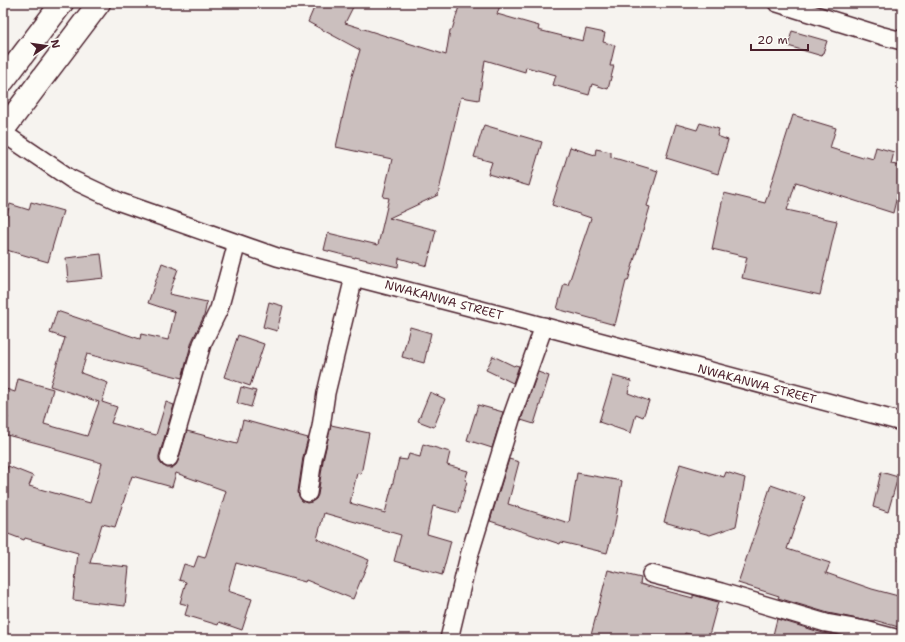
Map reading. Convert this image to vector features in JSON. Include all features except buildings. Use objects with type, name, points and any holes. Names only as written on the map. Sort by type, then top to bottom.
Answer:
[{"type":"main road","points":[[3,81],[62,3]]},
{"type":"main road","points":[[3,132],[99,3]]},
{"type":"street","points":[[777,3],[902,41]]},
{"type":"street","name":"NWAKANWA STREET","points":[[3,132],[71,179],[120,202],[277,257],[544,326],[902,422]]},
{"type":"street","points":[[168,458],[202,344],[219,309],[237,243]]},
{"type":"street","points":[[308,493],[326,393],[354,277]]},
{"type":"street","points":[[450,639],[469,556],[512,416],[544,326]]},
{"type":"street","points":[[651,574],[721,592],[826,623],[865,630],[899,639]]},
{"type":"path","points":[[899,561],[902,545]]}]
